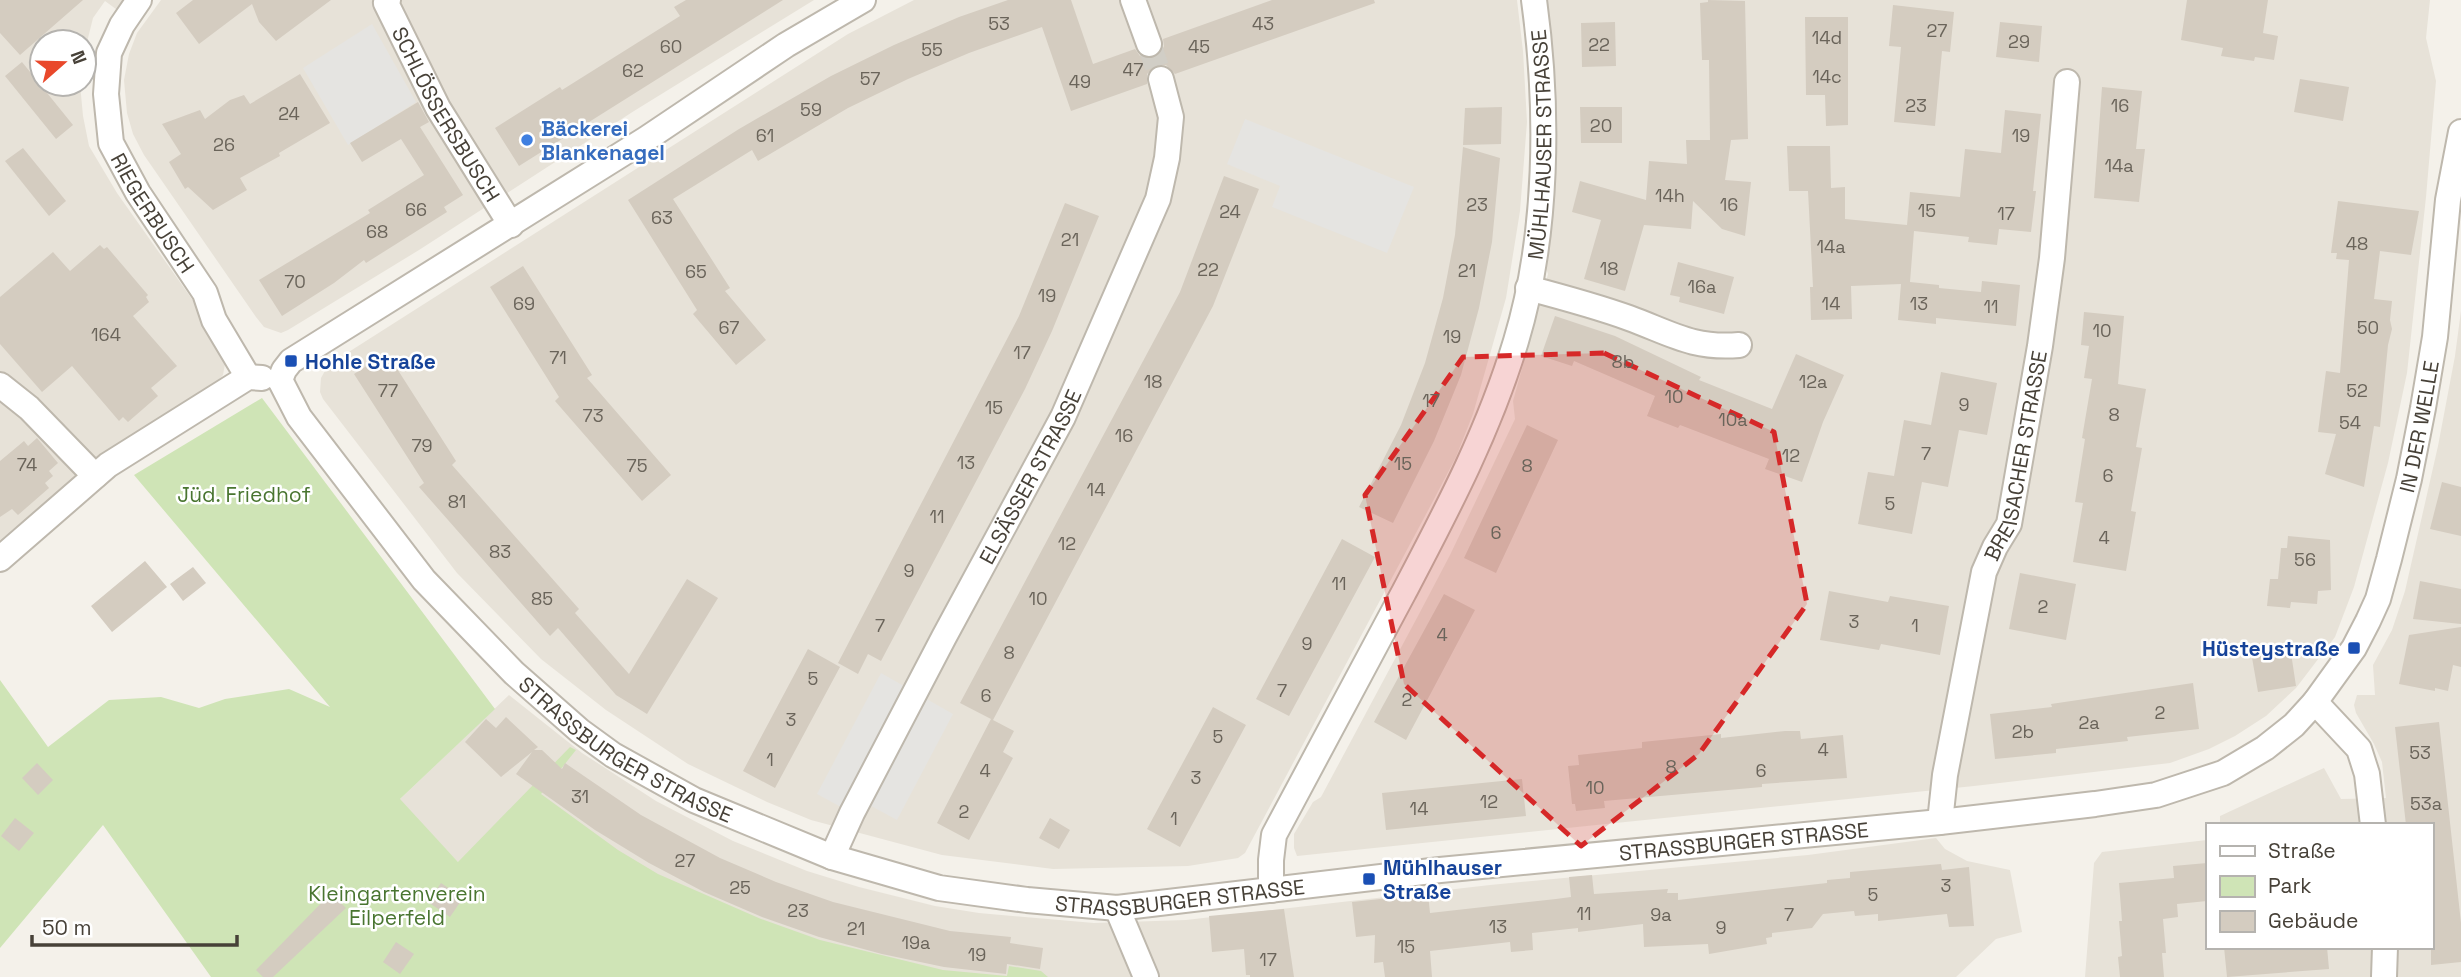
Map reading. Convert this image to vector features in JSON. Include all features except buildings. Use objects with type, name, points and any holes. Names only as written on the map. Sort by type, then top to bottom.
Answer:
[{"type":"street","name":"RIEGERBUSCH","points":[[139,0],[122,25],[109,54],[106,94],[111,143],[138,193],[205,293],[214,320],[248,377]]},
{"type":"street","name":"SCHLÖSSERSBUSCH","points":[[388,0],[386,3],[438,108],[511,225]]},
{"type":"street","points":[[0,559],[108,465],[186,414],[248,377],[280,380],[291,361],[646,139],[786,45],[863,0]]},
{"type":"street","points":[[1133,0],[1149,44]]},
{"type":"street","name":"MÜHLHAUSER STRASSE","points":[[1271,890],[1274,835],[1469,467],[1517,340],[1536,232],[1544,114],[1534,0]]},
{"type":"street","name":"ELSÄSSER STRASSE","points":[[832,857],[852,813],[944,637],[1063,417],[1158,200],[1167,158],[1171,117],[1161,79]]},
{"type":"street","name":"BREISACHER STRASSE","points":[[1940,822],[1945,775],[1984,572],[2009,524],[2040,346],[2052,258],[2067,82]]},
{"type":"street","name":"IN DER WELLE","points":[[2265,748],[2315,702],[2354,648],[2378,599],[2409,479],[2429,372],[2435,337],[2448,200],[2461,132]]},
{"type":"street","name":"MÜHLHAUSER STRASSE","points":[[1528,288],[1628,317],[1697,345],[1739,345]]},
{"type":"street","name":"STRASSBURGER STRASSE","points":[[280,380],[299,417],[424,580],[471,631],[542,698],[612,755],[694,800],[832,857],[939,888],[1117,908],[1440,870],[1940,822],[2157,795],[2223,773],[2265,748]]},
{"type":"street","points":[[0,385],[29,408],[95,476]]},
{"type":"street","points":[[2315,702],[2359,749],[2367,774],[2374,823]]},
{"type":"street","points":[[1117,908],[1146,977]]},
{"type":"street","points":[[2384,977],[2385,949]]},
{"type":"highlighted area","points":[[1604,353],[1774,432],[1807,604],[1699,754],[1581,846],[1404,684],[1365,495],[1463,357]]},
{"type":"shaded area","points":[[0,0],[128,0],[120,12],[105,1],[93,18],[90,28],[28,28],[28,98],[81,98],[89,146],[117,193],[199,309],[223,349],[223,375],[214,385],[106,454],[0,551]]},
{"type":"shaded area","points":[[161,0],[814,0],[634,111],[419,250],[281,333],[264,327],[256,317],[144,155],[133,134],[127,113],[124,80],[129,54],[137,33]]},
{"type":"shaded area","points":[[914,0],[1517,0],[1527,122],[1520,211],[1506,298],[1473,414],[1456,457],[1432,503],[1245,853],[1238,858],[1188,866],[1053,869],[942,855],[811,820],[688,764],[606,710],[541,659],[457,573],[320,392],[321,378],[333,362],[848,34]]},
{"type":"shaded area","points":[[1547,0],[2430,0],[2426,38],[2436,81],[2407,373],[2388,463],[2354,587],[2335,637],[2296,688],[2266,716],[2235,736],[2170,763],[1974,786],[1297,856],[1294,834],[1313,802],[1321,797],[1419,614],[1515,419],[1513,401],[1548,274],[1545,265],[1553,78]]},
{"type":"shaded area","points":[[372,24],[416,102],[348,145],[303,68]]},
{"type":"shaded area","points":[[1245,119],[1414,187],[1387,253],[1272,207],[1280,186],[1227,164]]},
{"type":"shaded area","points":[[2461,311],[2461,977],[2085,977],[2094,863],[2102,852],[2206,840],[2206,949],[2433,949],[2433,823],[2220,823],[2220,816],[2324,768],[2341,799],[2386,798],[2382,762],[2354,705],[2357,695],[2375,695],[2373,665],[2392,630],[2405,591],[2438,446]]},
{"type":"shaded area","points":[[881,673],[953,714],[897,820],[860,800],[852,813],[817,794]]},
{"type":"shaded area","points":[[509,695],[582,753],[656,801],[733,841],[807,871],[859,887],[935,906],[979,913],[1094,923],[1186,920],[1490,885],[1808,855],[1936,838],[1945,849],[1967,861],[2010,870],[2022,932],[1996,939],[1956,977],[633,977],[458,862],[399,800]]},
{"type":"green space","points":[[262,398],[495,709],[400,799],[458,862],[570,747],[576,750],[541,794],[618,850],[658,874],[761,919],[820,940],[943,970],[1007,976],[1009,966],[1041,971],[1048,977],[211,977],[103,825],[0,948],[0,680],[48,747],[109,700],[161,697],[199,708],[225,699],[289,689],[330,707],[134,475]]},
{"type":"tunnel","points":[[1149,44],[1161,79]]},
{"type":"place","name":"Bäckerei Blankenagel","points":[[527,140]]},
{"type":"place","name":"Hohle Straße","points":[[291,361]]},
{"type":"place","name":"Hüsteystraße","points":[[2354,648]]},
{"type":"place","name":"Mühlhauser Straße","points":[[1369,879]]},
{"type":"park label","name":"Jüd. Friedhof","points":[[244,494]]},
{"type":"park label","name":"Kleingartenverein Eilperfeld","points":[[397,905]]}]
